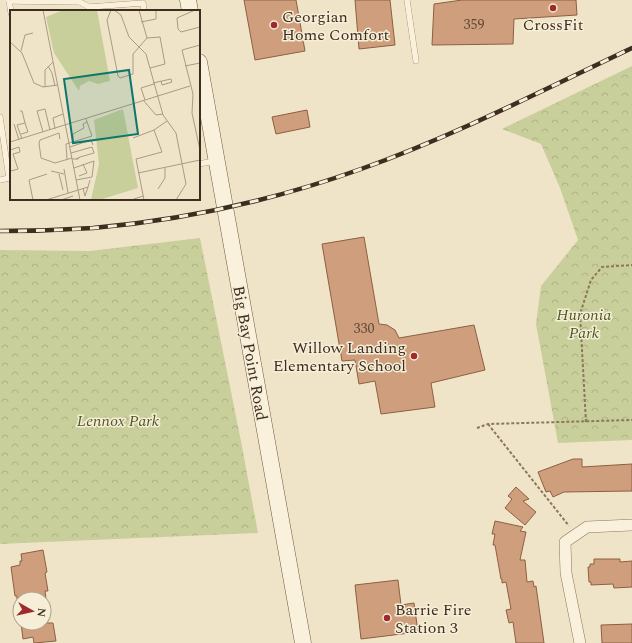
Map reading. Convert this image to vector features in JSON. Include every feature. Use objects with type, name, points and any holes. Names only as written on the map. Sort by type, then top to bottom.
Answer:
[{"type":"street","points":[[188,0],[190,10]]},
{"type":"street","name":"Big Bay Point Road","points":[[200,67],[303,643]]},
{"type":"street","points":[[580,643],[566,573],[566,542],[587,527],[632,525]]},
{"type":"lane","points":[[407,0],[416,61]]},
{"type":"lane","points":[[9,1],[80,2],[90,9],[143,3],[144,10]]},
{"type":"lane","points":[[0,117],[9,178],[0,180]]},
{"type":"lane","points":[[200,164],[217,160]]},
{"type":"path","points":[[586,422],[580,314],[591,280],[602,267],[632,265]]},
{"type":"path","points":[[477,428],[488,424],[632,420]]},
{"type":"path","points":[[488,424],[576,534]]},
{"type":"green space","name":"Huronia Park","points":[[632,66],[632,440],[558,443],[536,324],[541,286],[578,240],[560,188],[541,144],[502,129]]},
{"type":"green space","name":"Lennox Park","points":[[200,238],[258,533],[0,544],[0,250],[90,251]]},
{"type":"building","name":"Georgian Home Comfort","points":[[244,0],[296,0],[305,51],[255,60]]},
{"type":"building","points":[[355,0],[390,0],[395,45],[359,49]]},
{"type":"building","points":[[462,0],[576,0],[577,15],[514,19],[513,44],[432,45],[434,4]]},
{"type":"building","points":[[307,110],[310,127],[276,134],[272,117]]},
{"type":"building","points":[[364,237],[379,324],[387,325],[395,330],[399,338],[474,325],[485,370],[431,383],[435,407],[381,414],[375,381],[359,384],[355,360],[342,361],[322,244]]},
{"type":"building","points":[[573,459],[582,459],[582,467],[632,464],[632,491],[564,492],[553,497],[550,491],[546,492],[538,472]]},
{"type":"building","points":[[516,487],[529,499],[523,501],[536,512],[525,525],[505,508],[512,499],[508,496]]},
{"type":"building","points":[[495,521],[523,527],[520,531],[526,532],[520,560],[525,560],[527,582],[533,581],[534,587],[536,586],[544,643],[516,643],[513,622],[509,623],[506,610],[511,609],[506,582],[502,583],[495,545],[493,545],[495,534],[492,534]]},
{"type":"building","points":[[43,550],[47,572],[45,573],[48,591],[14,591],[11,567],[20,565],[20,561],[22,561],[21,554]]},
{"type":"building","points":[[594,559],[620,559],[620,562],[632,561],[632,587],[614,588],[613,584],[591,585],[591,582],[589,582],[588,567],[590,567],[590,564],[594,564]]},
{"type":"building","name":"Barrie Fire Station 3","points":[[398,580],[401,605],[414,603],[418,632],[361,639],[355,585]]},
{"type":"building","points":[[53,623],[56,641],[34,643],[33,637],[23,639],[22,631],[52,631]]},
{"type":"building","points":[[632,624],[632,643],[602,643],[601,625]]},
{"type":"railway","points":[[0,231],[93,228],[161,220],[229,207],[296,190],[361,169],[430,142],[498,112],[632,48]]},
{"type":"place","name":"CrossFit","points":[[553,8]]},
{"type":"place","name":"Georgian Home Comfort","points":[[274,25]]},
{"type":"place","name":"Willow Landing Elementary School","points":[[414,356]]},
{"type":"place","name":"Barrie Fire Station 3","points":[[387,618]]}]
